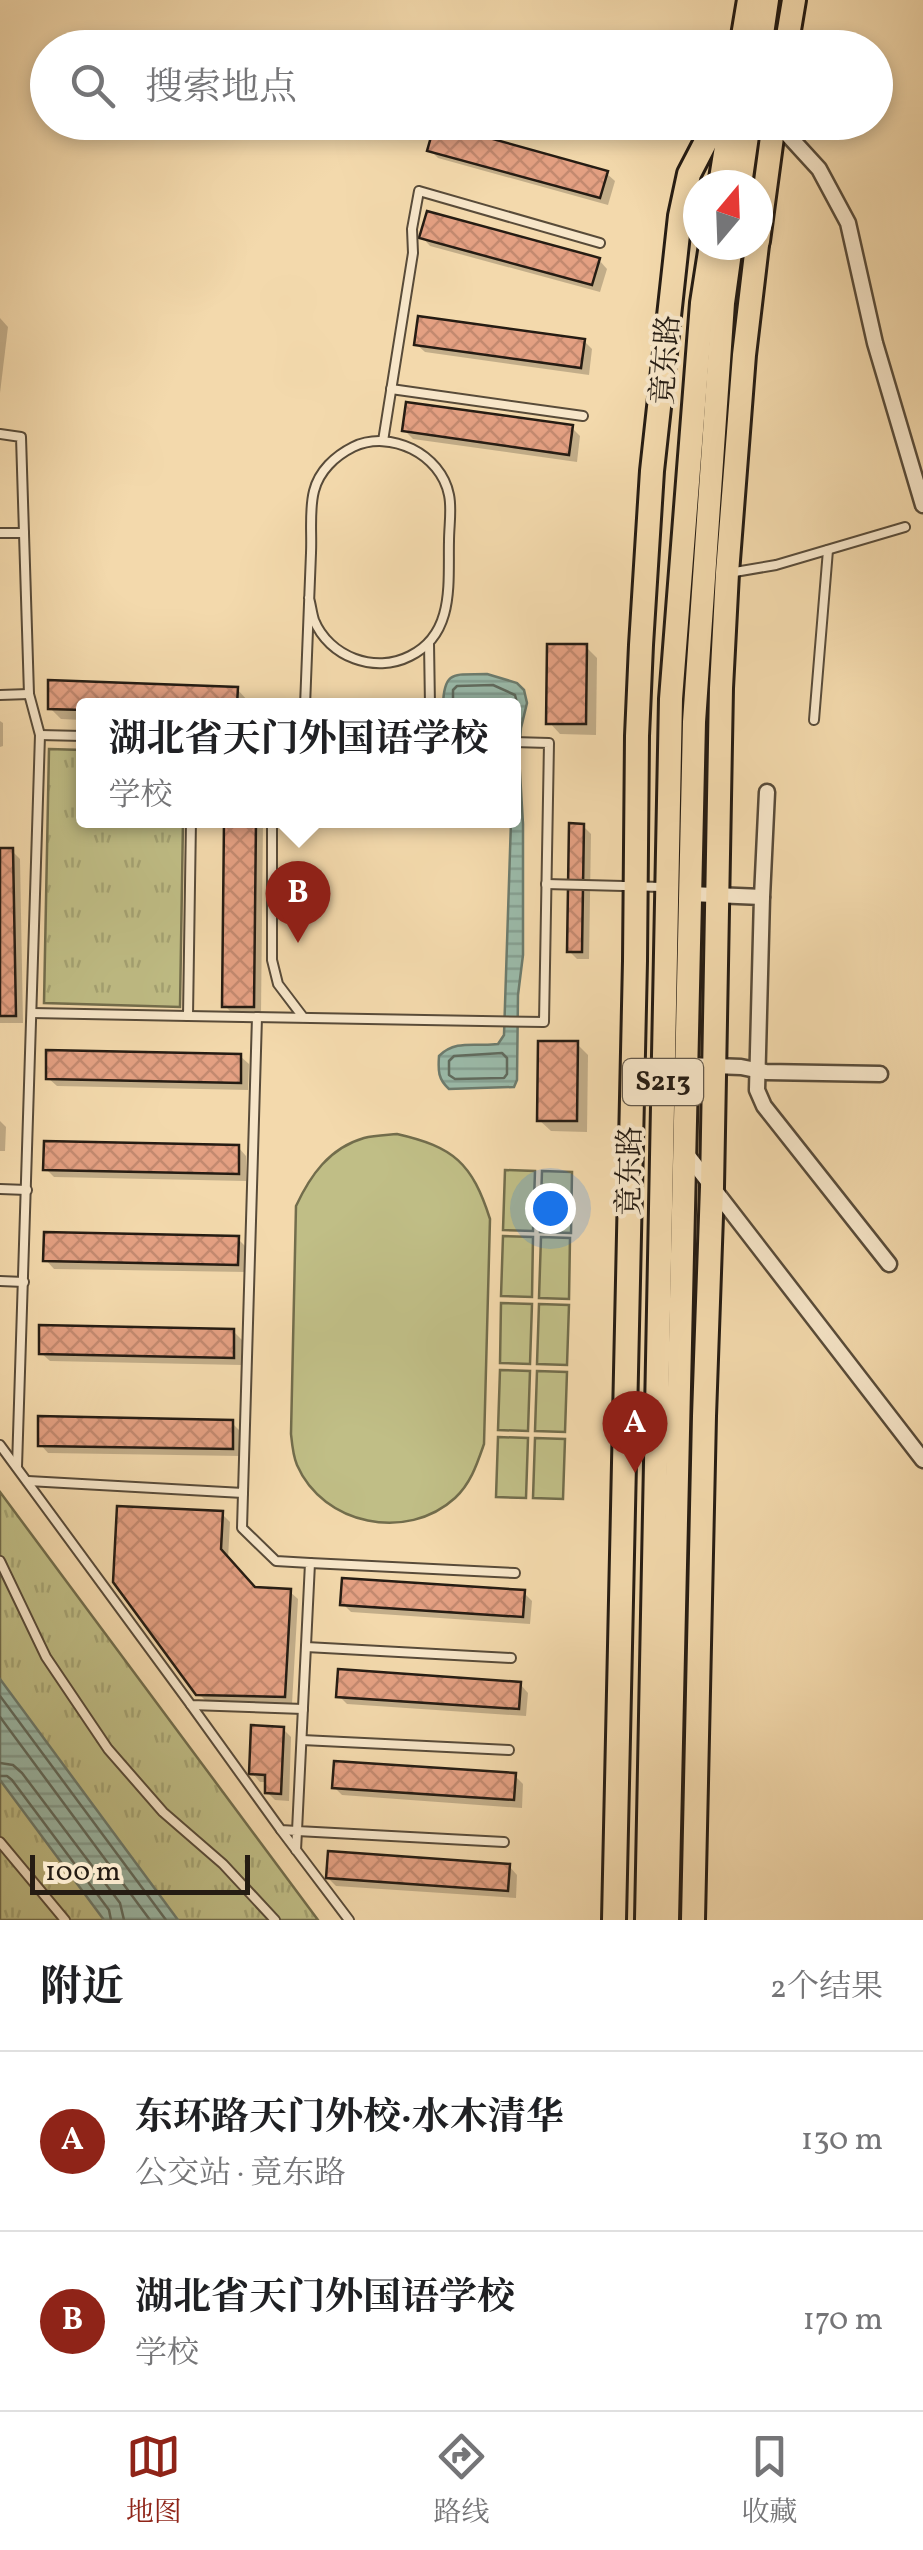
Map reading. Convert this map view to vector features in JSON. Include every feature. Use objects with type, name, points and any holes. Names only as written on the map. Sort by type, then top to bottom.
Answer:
[{"type":"main road","points":[[745,30],[749,0]]},
{"type":"main road","points":[[763,30],[767,0]]},
{"type":"main road","points":[[789,30],[794,0]]},
{"type":"main road","points":[[614,1920],[641,646],[652,471],[683,194],[706,140]]},
{"type":"main road","points":[[722,170],[727,140]]},
{"type":"main road","points":[[742,170],[746,140]]},
{"type":"main road","points":[[768,170],[772,140]]},
{"type":"main road","name":"竟东路","points":[[667,1920],[673,1150],[667,887],[671,699],[709,260]]},
{"type":"main road","name":"竟东路","points":[[647,1920],[673,1150],[687,1065],[694,722],[716,573],[723,303],[729,260]]},
{"type":"main road","points":[[693,1920],[721,688],[716,573],[756,260]]},
{"type":"street","points":[[792,140],[819,169],[848,222],[874,343],[923,505]]},
{"type":"street","points":[[767,792],[757,1090],[764,1106],[889,1264]]},
{"type":"street","points":[[690,894],[762,896]]},
{"type":"street","points":[[687,1065],[880,1074]]},
{"type":"street","points":[[673,1150],[712,1187],[923,1460]]},
{"type":"lane","points":[[383,440],[414,253],[412,229],[419,191],[600,243]]},
{"type":"lane","points":[[391,390],[583,416]]},
{"type":"lane","points":[[0,434],[21,437],[29,694],[40,735],[18,1466]]},
{"type":"lane","points":[[305,698],[309,598],[314,491],[324,470],[340,454],[360,444],[383,440],[405,445],[425,456],[440,474],[449,495],[448,602],[442,624],[429,643],[410,656],[388,663],[366,662],[344,654],[326,640],[314,620],[309,598]]},
{"type":"lane","points":[[716,573],[776,565],[905,527]]},
{"type":"lane","points":[[0,533],[24,532]]},
{"type":"lane","points":[[814,720],[828,550]]},
{"type":"lane","points":[[429,643],[430,698]]},
{"type":"lane","points":[[0,695],[29,694]]},
{"type":"lane","points":[[40,735],[76,736]]},
{"type":"lane","points":[[32,1013],[544,1022],[548,742],[521,742]]},
{"type":"lane","points":[[188,1016],[191,828]]},
{"type":"lane","points":[[272,828],[272,960],[278,984],[304,1018]]},
{"type":"lane","points":[[546,884],[667,887]]},
{"type":"lane","points":[[257,1017],[242,1528],[276,1561],[515,1573]]},
{"type":"lane","points":[[0,1189],[27,1190]]},
{"type":"lane","points":[[0,1281],[24,1282]]},
{"type":"lane","points":[[0,1444],[349,1920]]},
{"type":"lane","points":[[28,1481],[243,1494]]},
{"type":"lane","points":[[0,1560],[46,1657],[108,1750],[162,1812],[223,1864],[275,1920]]},
{"type":"lane","points":[[296,1850],[310,1563]]},
{"type":"lane","points":[[306,1647],[511,1658]]},
{"type":"lane","points":[[191,1706],[303,1709]]},
{"type":"lane","points":[[302,1740],[509,1750]]},
{"type":"lane","points":[[281,1830],[504,1842]]},
{"type":"lane","points":[[0,1842],[66,1920]]},
{"type":"green space","points":[[49,749],[76,750],[76,828],[183,828],[180,1007],[44,1003]]},
{"type":"green space","points":[[397,1134],[433,1145],[458,1160],[476,1184],[490,1219],[484,1444],[469,1480],[455,1498],[435,1512],[391,1523],[346,1513],[326,1502],[297,1465],[291,1434],[296,1206],[314,1174],[331,1156],[364,1138]]},
{"type":"green space","points":[[505,1170],[535,1171],[533,1231],[503,1230]]},
{"type":"green space","points":[[542,1171],[572,1172],[571,1233],[540,1232]]},
{"type":"green space","points":[[503,1236],[533,1237],[532,1297],[501,1296]]},
{"type":"green space","points":[[541,1237],[570,1238],[569,1299],[539,1298]]},
{"type":"green space","points":[[501,1303],[532,1304],[530,1364],[500,1363]]},
{"type":"green space","points":[[539,1304],[569,1305],[567,1365],[537,1364]]},
{"type":"green space","points":[[500,1370],[530,1371],[528,1431],[498,1430]]},
{"type":"green space","points":[[537,1371],[567,1372],[565,1432],[535,1431]]},
{"type":"green space","points":[[498,1437],[528,1438],[526,1498],[496,1497]]},
{"type":"green space","points":[[535,1438],[565,1439],[563,1499],[533,1498]]},
{"type":"green space","points":[[0,1492],[318,1920],[0,1920]]},
{"type":"water","points":[[467,674],[487,674],[517,683],[524,690],[527,703],[521,728],[521,698],[444,698],[449,680]]},
{"type":"water","points":[[521,790],[523,955],[518,995],[517,1080],[514,1087],[449,1089],[439,1074],[439,1056],[459,1046],[498,1044],[504,1035],[511,828],[521,828]]},
{"type":"water","points":[[0,1679],[178,1920],[104,1920],[0,1780]]},
{"type":"building","points":[[430,140],[496,140],[608,171],[600,198],[427,151]]},
{"type":"building","points":[[427,211],[600,258],[592,285],[419,238]]},
{"type":"building","points":[[418,316],[585,339],[581,368],[414,345]]},
{"type":"building","points":[[406,402],[573,425],[569,455],[402,431]]},
{"type":"building","points":[[547,644],[587,644],[586,724],[546,724]]},
{"type":"building","points":[[48,680],[238,687],[237,698],[76,698],[76,710],[48,709]]},
{"type":"building","points":[[569,823],[584,824],[582,952],[567,952]]},
{"type":"building","points":[[224,828],[256,828],[254,1007],[222,1007]]},
{"type":"building","points":[[0,848],[13,848],[16,1016],[0,1016]]},
{"type":"building","points":[[538,1041],[578,1041],[577,1121],[537,1121]]},
{"type":"building","points":[[46,1050],[241,1054],[241,1083],[46,1079]]},
{"type":"building","points":[[44,1141],[239,1145],[239,1174],[43,1170]]},
{"type":"building","points":[[44,1232],[239,1236],[238,1265],[43,1261]]},
{"type":"building","points":[[39,1325],[234,1329],[234,1358],[39,1354]]},
{"type":"building","points":[[38,1416],[233,1420],[233,1449],[38,1446]]},
{"type":"building","points":[[117,1506],[223,1511],[221,1549],[255,1587],[291,1589],[285,1697],[196,1695],[113,1582]]},
{"type":"building","points":[[342,1578],[525,1590],[523,1617],[340,1605]]},
{"type":"building","points":[[338,1669],[521,1682],[519,1709],[336,1697]]},
{"type":"building","points":[[251,1725],[284,1727],[281,1794],[265,1793],[265,1775],[249,1774]]},
{"type":"building","points":[[334,1761],[516,1773],[514,1800],[332,1788]]},
{"type":"building","points":[[328,1851],[510,1864],[508,1891],[326,1878]]},
{"type":"place","name":"湖北省天门外国语学校","points":[[298,943]]},
{"type":"place","name":"东环路天门外校·水木清华","points":[[635,1473]]}]
